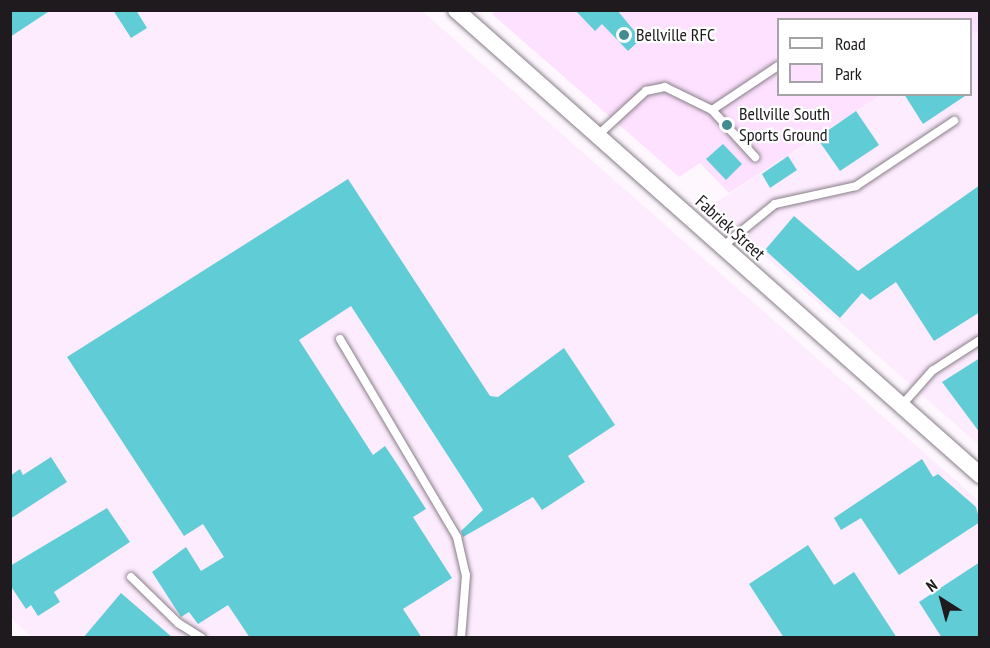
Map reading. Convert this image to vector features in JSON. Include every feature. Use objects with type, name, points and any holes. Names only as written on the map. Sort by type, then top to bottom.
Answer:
[{"type":"street","name":"Fabriek Street","points":[[456,10],[980,475]]},
{"type":"lane","points":[[712,110],[777,67]]},
{"type":"lane","points":[[597,136],[638,97],[659,87],[712,110],[755,157]]},
{"type":"lane","points":[[722,247],[775,204],[856,186],[954,121]]},
{"type":"lane","points":[[340,339],[457,537],[466,575],[461,638]]},
{"type":"lane","points":[[902,406],[932,371],[980,340]]},
{"type":"lane","points":[[131,577],[178,623],[202,638]]},
{"type":"shaded area","points":[[11,11],[422,11],[979,501],[979,637],[33,638],[11,618]]},
{"type":"shaded area","points":[[979,29],[979,445],[709,207],[879,96],[972,96],[972,34]]},
{"type":"green space","name":"Bellville South Sports Ground","points":[[497,10],[979,10],[980,29],[972,34],[972,18],[777,18],[777,96],[879,96],[729,193],[700,163],[679,177],[492,14]]},
{"type":"building","points":[[10,10],[51,10],[10,37]]},
{"type":"building","points":[[113,10],[136,10],[147,28],[131,38]]},
{"type":"building","name":"Bellville RFC","points":[[575,10],[617,10],[641,39],[628,51],[602,24],[595,31]]},
{"type":"building","points":[[905,96],[965,96],[923,124]]},
{"type":"building","points":[[856,111],[879,145],[840,171],[817,138]]},
{"type":"building","points":[[723,144],[742,164],[726,180],[706,159]]},
{"type":"building","points":[[788,156],[797,170],[770,188],[762,174]]},
{"type":"building","points":[[348,179],[490,396],[498,397],[564,348],[615,425],[568,456],[585,482],[542,510],[533,497],[463,537],[461,531],[483,510],[351,306],[299,340],[373,455],[385,446],[426,509],[413,517],[452,578],[403,609],[422,638],[250,638],[228,605],[198,624],[189,612],[181,617],[152,572],[186,547],[201,571],[224,557],[203,524],[184,536],[67,357]]},
{"type":"building","points":[[980,185],[980,312],[934,341],[896,282],[870,300],[862,293],[840,318],[765,250],[794,216],[858,271]]},
{"type":"building","points":[[980,358],[980,433],[942,382]]},
{"type":"building","points":[[51,457],[67,482],[10,519],[10,476],[20,469],[23,475]]},
{"type":"building","points":[[922,459],[933,477],[938,474],[976,507],[980,522],[899,575],[861,518],[841,530],[834,518]]},
{"type":"building","points":[[107,508],[130,542],[54,592],[60,602],[38,616],[31,605],[26,609],[10,585],[10,566]]},
{"type":"building","points":[[808,545],[834,585],[854,572],[897,638],[784,638],[749,584]]},
{"type":"building","points":[[980,562],[980,638],[942,638],[919,602]]},
{"type":"building","points":[[121,593],[173,638],[83,638]]},
{"type":"place","name":"Bellville RFC","points":[[624,35]]},
{"type":"place","name":"Bellville South Sports Ground","points":[[727,125]]}]
